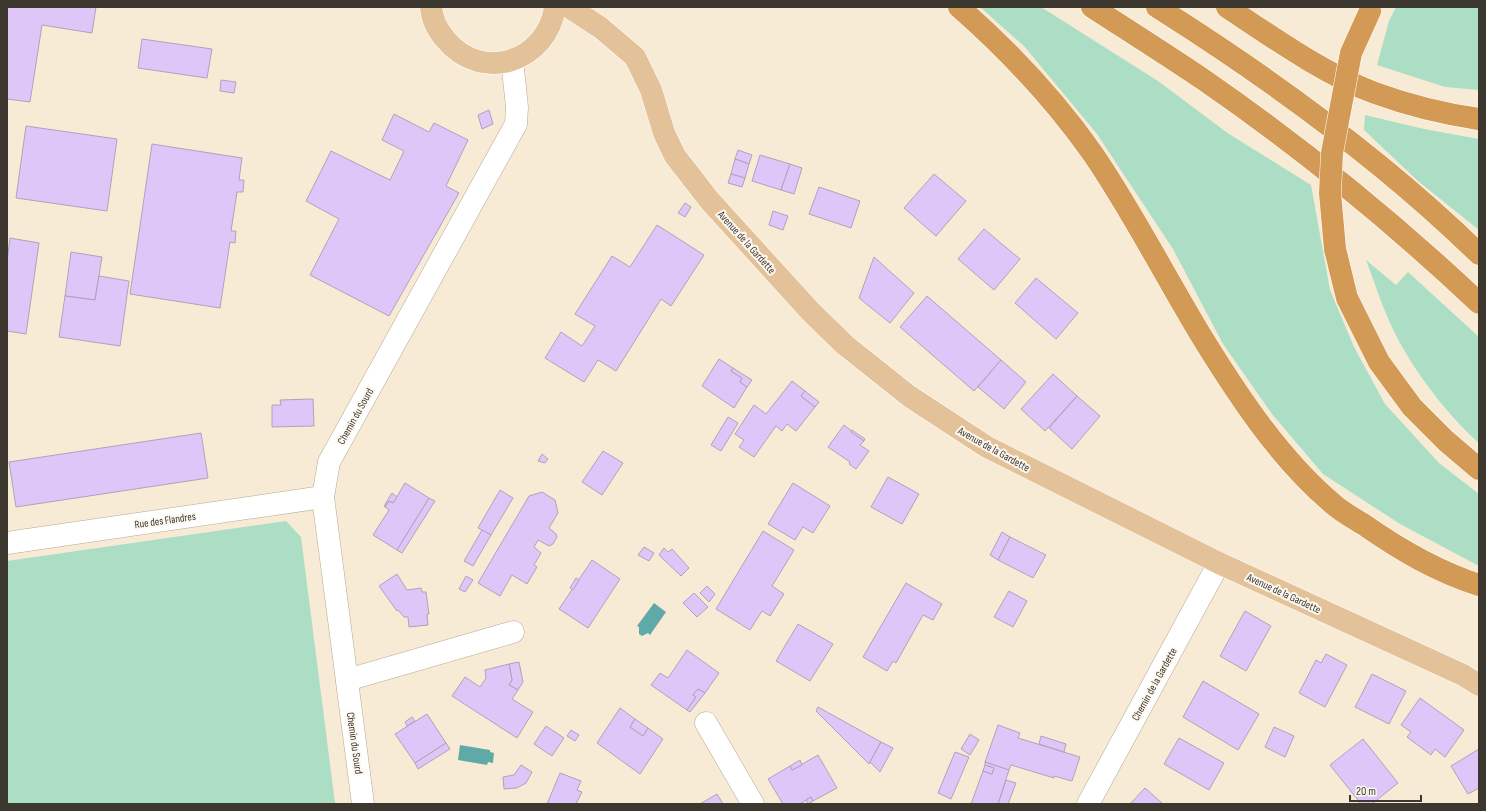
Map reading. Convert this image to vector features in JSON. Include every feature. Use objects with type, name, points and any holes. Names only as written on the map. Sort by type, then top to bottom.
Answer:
[{"type":"highway","points":[[959,7],[1009,53],[1040,87],[1093,154],[1158,260],[1204,341],[1260,424],[1296,467],[1334,504],[1389,542],[1448,575],[1479,585]]},
{"type":"highway","points":[[1092,7],[1204,80],[1298,149],[1367,202],[1432,258],[1479,303]]},
{"type":"highway","points":[[1157,7],[1222,49],[1300,103],[1381,168],[1460,235],[1479,254]]},
{"type":"highway","points":[[1227,7],[1314,63],[1375,93],[1452,115],[1479,119]]},
{"type":"highway","points":[[1371,9],[1351,53],[1332,153],[1330,194],[1335,249],[1347,298],[1379,362],[1412,407],[1446,441],[1479,469]]},
{"type":"main road","name":"Avenue de la Gardette","points":[[569,7],[601,28],[634,57],[651,90],[664,132],[675,156],[710,201],[811,312],[845,345],[909,396],[975,441],[1219,563],[1463,675],[1479,685]]},
{"type":"main road","points":[[426,9],[439,32],[453,48],[471,59],[491,63],[512,60],[528,53],[542,41],[553,16]]},
{"type":"main road","name":"Avenue de la Gardette","points":[[553,16],[601,28]]},
{"type":"street","name":"Chemin du Sourd","points":[[363,804],[323,497],[329,462],[516,124],[518,107],[512,60]]},
{"type":"street","name":"Rue des Flandres","points":[[7,543],[323,497]]},
{"type":"street","name":"Chemin de la Gardette","points":[[1088,804],[1219,563]]},
{"type":"street","points":[[347,680],[513,632]]},
{"type":"street","points":[[706,723],[753,804]]},
{"type":"green space","points":[[980,7],[1041,7],[1158,81],[1229,134],[1311,185],[1330,290],[1354,347],[1385,404],[1439,463],[1479,494],[1479,566],[1400,524],[1323,474],[1272,414],[1223,344],[1173,249],[1097,134],[1024,46]]},
{"type":"green space","points":[[1396,7],[1479,7],[1479,90],[1445,87],[1377,65],[1389,21]]},
{"type":"green space","points":[[1365,115],[1424,129],[1479,139],[1479,230],[1418,181],[1364,130]]},
{"type":"green space","points":[[1366,260],[1396,285],[1408,272],[1479,337],[1479,443],[1453,418],[1429,388],[1407,355],[1387,315]]},
{"type":"green space","points":[[286,521],[301,537],[335,803],[7,804],[7,561]]},
{"type":"water","points":[[654,603],[666,612],[650,635],[648,633],[642,636],[639,634],[639,627],[637,626]]},
{"type":"water","points":[[460,745],[490,750],[490,752],[494,753],[493,763],[488,762],[487,765],[458,760]]},
{"type":"building","points":[[7,7],[96,7],[92,33],[42,25],[30,102],[7,99]]},
{"type":"building","points":[[142,39],[212,49],[207,78],[138,68]]},
{"type":"building","points":[[221,80],[236,82],[234,93],[220,91]]},
{"type":"building","points":[[489,110],[493,124],[482,129],[478,115]]},
{"type":"building","points":[[394,114],[429,132],[434,123],[468,140],[446,186],[459,193],[389,316],[310,275],[339,219],[306,201],[331,151],[390,180],[404,151],[382,140]]},
{"type":"building","points":[[26,126],[117,139],[107,211],[16,198]]},
{"type":"building","points":[[152,144],[242,158],[239,180],[244,180],[243,192],[237,192],[231,231],[236,231],[235,243],[230,242],[220,308],[130,294]]},
{"type":"building","points":[[738,150],[752,155],[749,164],[735,159]]},
{"type":"building","points":[[760,155],[790,164],[781,190],[752,181]]},
{"type":"building","points":[[735,159],[749,164],[745,178],[731,174]]},
{"type":"building","points":[[790,164],[802,168],[794,194],[781,190]]},
{"type":"building","points":[[731,174],[745,178],[742,187],[728,183]]},
{"type":"building","points":[[934,174],[966,201],[936,236],[904,208]]},
{"type":"building","points":[[819,187],[860,201],[851,228],[809,214]]},
{"type":"building","points":[[685,203],[691,207],[685,217],[678,213]]},
{"type":"building","points":[[773,211],[788,216],[783,230],[769,225]]},
{"type":"building","points":[[657,225],[704,255],[671,306],[661,299],[616,371],[598,360],[584,382],[545,358],[561,332],[582,346],[595,326],[575,314],[612,256],[630,267]]},
{"type":"building","points":[[984,229],[1020,259],[994,290],[958,259]]},
{"type":"building","points":[[10,238],[39,243],[26,334],[7,331],[7,261]]},
{"type":"building","points":[[71,252],[102,257],[95,300],[65,296]]},
{"type":"building","points":[[874,257],[914,293],[890,323],[859,298]]},
{"type":"building","points":[[99,276],[129,281],[120,346],[59,337],[65,296],[95,300]]},
{"type":"building","points":[[1036,278],[1078,313],[1056,339],[1015,303]]},
{"type":"building","points":[[927,296],[1001,360],[974,391],[900,327]]},
{"type":"building","points":[[719,359],[733,368],[731,371],[742,378],[740,382],[747,387],[734,408],[702,386]]},
{"type":"building","points":[[1001,360],[1026,382],[1004,409],[978,387]]},
{"type":"building","points":[[733,368],[752,380],[747,387],[740,382],[742,378],[731,371]]},
{"type":"building","points":[[1053,374],[1077,396],[1045,431],[1021,409]]},
{"type":"building","points":[[792,381],[805,391],[801,396],[815,407],[796,431],[787,424],[782,431],[776,426],[754,457],[739,447],[744,440],[735,434],[754,405],[766,414]]},
{"type":"building","points":[[805,391],[819,402],[815,407],[801,396]]},
{"type":"building","points":[[1077,396],[1100,416],[1072,449],[1049,428]]},
{"type":"building","points":[[313,399],[314,426],[272,427],[272,405],[281,405],[280,400]]},
{"type":"building","points":[[728,417],[738,423],[721,451],[711,445]]},
{"type":"building","points":[[844,425],[864,441],[860,445],[869,451],[856,469],[849,464],[850,462],[828,447]]},
{"type":"building","points":[[852,430],[865,439],[864,441],[851,432]]},
{"type":"building","points":[[201,433],[208,478],[16,507],[9,462]]},
{"type":"building","points":[[603,451],[623,463],[602,495],[582,482]]},
{"type":"building","points":[[542,454],[548,459],[545,463],[538,461]]},
{"type":"building","points":[[888,477],[919,494],[902,524],[871,507]]},
{"type":"building","points":[[405,483],[429,498],[397,550],[373,535],[389,510],[385,507],[389,501],[393,503]]},
{"type":"building","points":[[793,483],[830,506],[813,533],[803,527],[795,540],[768,524]]},
{"type":"building","points":[[500,490],[513,498],[491,535],[478,528]]},
{"type":"building","points":[[542,492],[555,500],[558,513],[549,528],[556,534],[557,537],[553,544],[549,546],[538,540],[534,547],[541,553],[534,565],[537,567],[527,584],[512,575],[500,596],[478,583],[529,496]]},
{"type":"building","points":[[392,493],[397,497],[393,503],[389,501],[385,507],[384,506]]},
{"type":"building","points":[[429,498],[435,501],[402,553],[397,550]]},
{"type":"building","points":[[482,530],[491,535],[473,566],[464,561]]},
{"type":"building","points":[[763,531],[794,550],[772,586],[784,594],[770,616],[762,611],[750,630],[716,609]]},
{"type":"building","points":[[1002,532],[1010,537],[998,560],[990,555]]},
{"type":"building","points":[[1010,537],[1046,555],[1033,578],[998,560]]},
{"type":"building","points":[[644,547],[654,553],[649,561],[638,555]]},
{"type":"building","points":[[664,548],[668,552],[672,549],[689,568],[681,576],[659,555]]},
{"type":"building","points":[[592,560],[620,579],[588,628],[559,609]]},
{"type":"building","points":[[397,574],[407,590],[421,588],[422,592],[426,592],[429,614],[427,614],[428,625],[409,627],[408,617],[404,617],[398,610],[397,611],[379,586]]},
{"type":"building","points":[[466,576],[473,580],[465,592],[459,589]]},
{"type":"building","points":[[576,578],[579,580],[573,590],[570,588]]},
{"type":"building","points":[[906,583],[942,604],[933,620],[923,615],[896,663],[893,661],[887,671],[863,657]]},
{"type":"building","points":[[707,586],[715,594],[709,602],[700,593]]},
{"type":"building","points":[[1009,591],[1027,601],[1013,627],[994,617]]},
{"type":"building","points":[[694,593],[708,607],[697,617],[683,603]]},
{"type":"building","points":[[1245,611],[1271,626],[1246,671],[1220,656]]},
{"type":"building","points":[[798,624],[833,644],[810,681],[776,661]]},
{"type":"building","points":[[687,650],[719,673],[705,693],[698,689],[693,695],[696,697],[687,710],[651,685],[660,673],[668,678]]},
{"type":"building","points":[[1326,654],[1347,665],[1325,707],[1299,693],[1316,660],[1321,663]]},
{"type":"building","points":[[519,662],[523,682],[518,690],[509,685],[512,680],[509,664]]},
{"type":"building","points":[[509,664],[512,680],[509,685],[518,690],[512,699],[533,712],[517,738],[452,696],[465,677],[480,687],[486,678],[485,670]]},
{"type":"building","points":[[1372,674],[1406,691],[1389,724],[1355,707]]},
{"type":"building","points":[[1203,681],[1259,714],[1238,750],[1183,717]]},
{"type":"building","points":[[698,689],[705,693],[690,712],[687,710],[696,697],[693,695]]},
{"type":"building","points":[[1420,698],[1464,730],[1445,757],[1435,749],[1431,755],[1407,737],[1411,732],[1401,725]]},
{"type":"building","points":[[818,707],[881,742],[869,764],[816,711]]},
{"type":"building","points":[[620,708],[635,719],[630,727],[643,736],[648,728],[663,739],[640,774],[597,743]]},
{"type":"building","points":[[427,714],[446,743],[415,763],[395,734]]},
{"type":"building","points":[[412,717],[415,721],[407,726],[405,722]]},
{"type":"building","points":[[635,719],[648,728],[643,736],[630,727]]},
{"type":"building","points":[[998,725],[1020,733],[1018,738],[1080,757],[1072,781],[1054,776],[1054,778],[1011,765],[1009,770],[985,762]]},
{"type":"building","points":[[546,726],[564,738],[552,756],[534,744]]},
{"type":"building","points":[[1274,727],[1294,736],[1285,757],[1265,747]]},
{"type":"building","points":[[571,730],[579,735],[575,741],[567,736]]},
{"type":"building","points":[[970,734],[979,740],[970,755],[961,749]]},
{"type":"building","points":[[1041,736],[1066,744],[1064,752],[1039,744]]},
{"type":"building","points":[[1179,738],[1224,763],[1209,790],[1164,764]]},
{"type":"building","points":[[1363,739],[1398,783],[1372,804],[1361,804],[1330,765]]},
{"type":"building","points":[[881,742],[893,748],[880,772],[870,762]]},
{"type":"building","points":[[446,743],[450,749],[418,769],[415,763]]},
{"type":"building","points":[[1479,749],[1479,788],[1468,794],[1451,766]]},
{"type":"building","points":[[955,752],[969,757],[951,799],[938,793]]},
{"type":"building","points":[[818,755],[837,788],[813,801],[811,797],[800,804],[783,804],[768,779],[790,766],[792,770]]},
{"type":"building","points":[[800,760],[802,765],[792,770],[790,766]]},
{"type":"building","points":[[985,762],[1009,770],[998,804],[971,804],[983,771],[992,774],[994,768],[985,765]]},
{"type":"building","points":[[521,765],[532,772],[526,783],[517,788],[504,789],[503,777],[514,775]]},
{"type":"building","points":[[985,765],[994,768],[992,774],[983,771]]},
{"type":"building","points":[[560,773],[581,781],[577,790],[582,792],[576,804],[547,804]]},
{"type":"building","points":[[1006,780],[1016,783],[1008,804],[998,804]]},
{"type":"building","points":[[1145,788],[1163,804],[1130,804]]},
{"type":"building","points":[[717,794],[723,804],[700,804]]},
{"type":"building","points":[[811,797],[813,801],[808,804],[806,800]]}]
